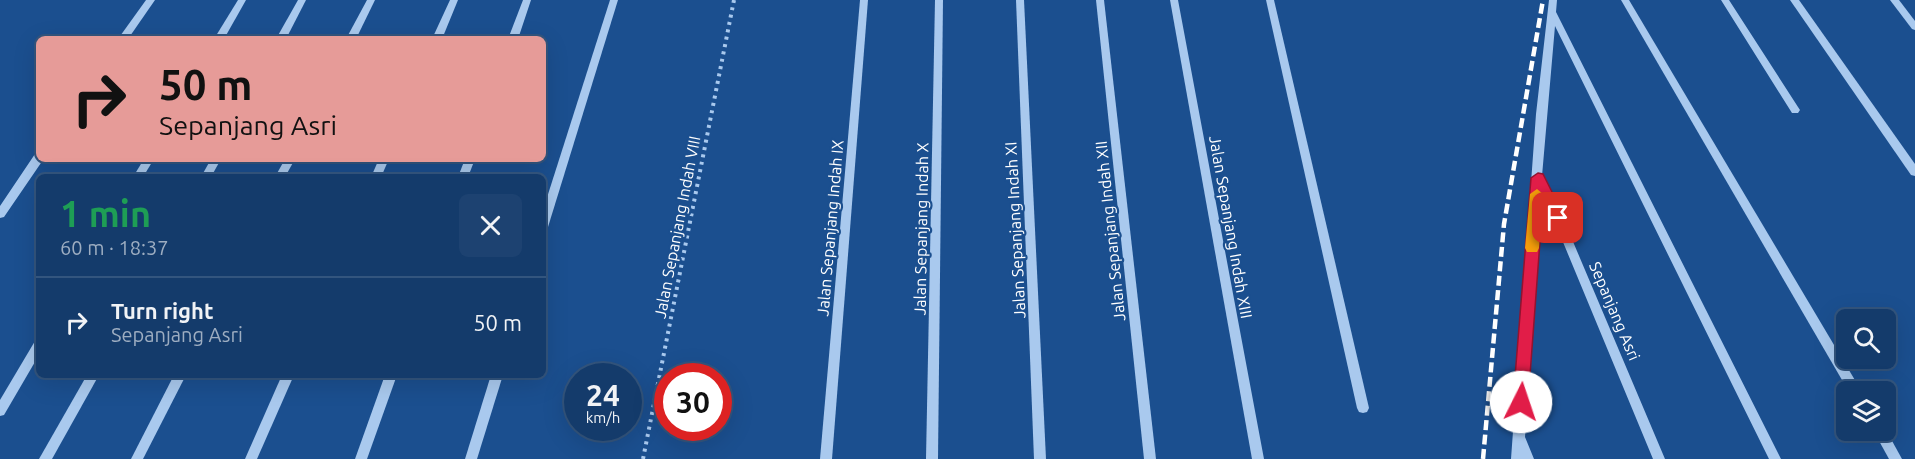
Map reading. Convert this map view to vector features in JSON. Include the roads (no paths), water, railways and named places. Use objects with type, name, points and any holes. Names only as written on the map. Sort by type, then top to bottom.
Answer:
[{"type":"street","points":[[125,36],[151,0]]},
{"type":"street","points":[[221,36],[242,0]]},
{"type":"street","points":[[283,36],[302,0]]},
{"type":"street","points":[[352,36],[370,0]]},
{"type":"street","points":[[438,36],[454,0]]},
{"type":"street","points":[[514,36],[527,0]]},
{"type":"street","points":[[546,218],[614,0]]},
{"type":"street","name":"Jalan Sepanjang Indah IX","points":[[826,459],[864,0]]},
{"type":"street","name":"Jalan Sepanjang Indah X","points":[[932,459],[939,0]]},
{"type":"street","name":"Jalan Sepanjang Indah XI","points":[[1020,0],[1040,459]]},
{"type":"street","name":"Jalan Sepanjang Indah XII","points":[[1100,0],[1150,459]]},
{"type":"street","name":"Jalan Sepanjang Indah XIII","points":[[1174,0],[1258,459]]},
{"type":"street","points":[[1270,0],[1363,408]]},
{"type":"street","points":[[1625,0],[1850,381]]},
{"type":"street","points":[[1725,0],[1795,110]]},
{"type":"street","points":[[1794,0],[1915,172]]},
{"type":"street","points":[[1894,0],[1915,27]]},
{"type":"street","points":[[1517,459],[1541,114],[1552,5]]},
{"type":"street","points":[[1552,5],[1775,459]]},
{"type":"street","points":[[0,214],[36,161]]},
{"type":"street","name":"Sepanjang Asri","points":[[1538,178],[1558,218],[1659,459]]},
{"type":"street","points":[[0,411],[36,350]]},
{"type":"street","points":[[45,459],[91,378]]},
{"type":"street","points":[[137,459],[178,378]]},
{"type":"street","points":[[251,459],[287,378]]},
{"type":"street","points":[[361,459],[390,378]]},
{"type":"street","points":[[471,459],[496,378]]},
{"type":"street","points":[[1518,436],[1527,459]]},
{"type":"street","points":[[1885,441],[1896,459]]},
{"type":"railway","points":[[1483,459],[1504,224],[1543,0]]}]
